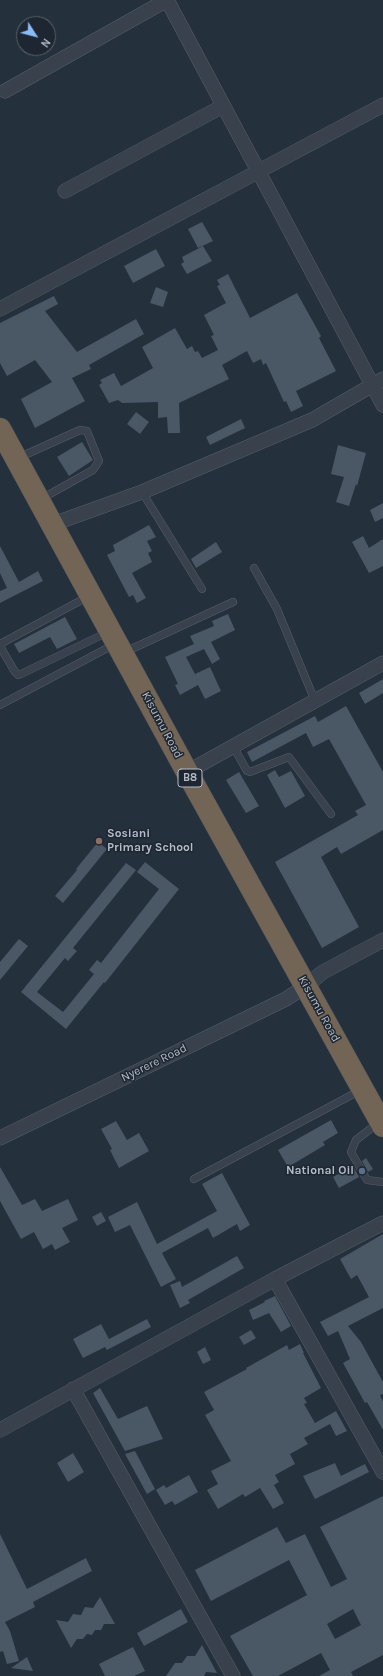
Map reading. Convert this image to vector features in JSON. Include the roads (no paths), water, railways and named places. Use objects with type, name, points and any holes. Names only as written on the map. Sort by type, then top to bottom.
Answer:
[{"type":"highway","name":"Kisumu Road","points":[[0,429],[187,772],[382,1124]]},
{"type":"street","points":[[5,91],[167,0],[258,173],[377,382],[383,405]]},
{"type":"street","points":[[0,309],[258,173],[383,105]]},
{"type":"street","points":[[65,191],[223,106]]},
{"type":"street","points":[[53,524],[142,492],[312,420],[377,382]]},
{"type":"street","points":[[187,772],[383,662]]},
{"type":"street","name":"Nyerere Road","points":[[0,1138],[286,999],[306,986],[323,972],[383,940]]},
{"type":"street","points":[[0,1430],[275,1279],[383,1223]]},
{"type":"street","points":[[275,1279],[383,1472]]},
{"type":"street","points":[[73,1389],[233,1676]]},
{"type":"lane","points":[[16,459],[80,430],[87,431],[99,461],[97,465],[93,470],[39,500]]},
{"type":"lane","points":[[142,492],[202,589]]},
{"type":"lane","points":[[254,568],[277,609],[314,701]]},
{"type":"lane","points":[[91,595],[2,643],[1,648],[18,675],[233,602]]},
{"type":"lane","points":[[0,705],[117,642]]},
{"type":"lane","points":[[233,746],[247,771],[250,772],[289,757],[331,814]]},
{"type":"lane","points":[[194,1179],[363,1089]]},
{"type":"lane","points":[[382,1124],[356,1140],[351,1152],[367,1180],[383,1182]]},
{"type":"place","name":"Sosiani Primary School","points":[[99,841]]},
{"type":"place","name":"National Oil","points":[[362,1171]]}]
